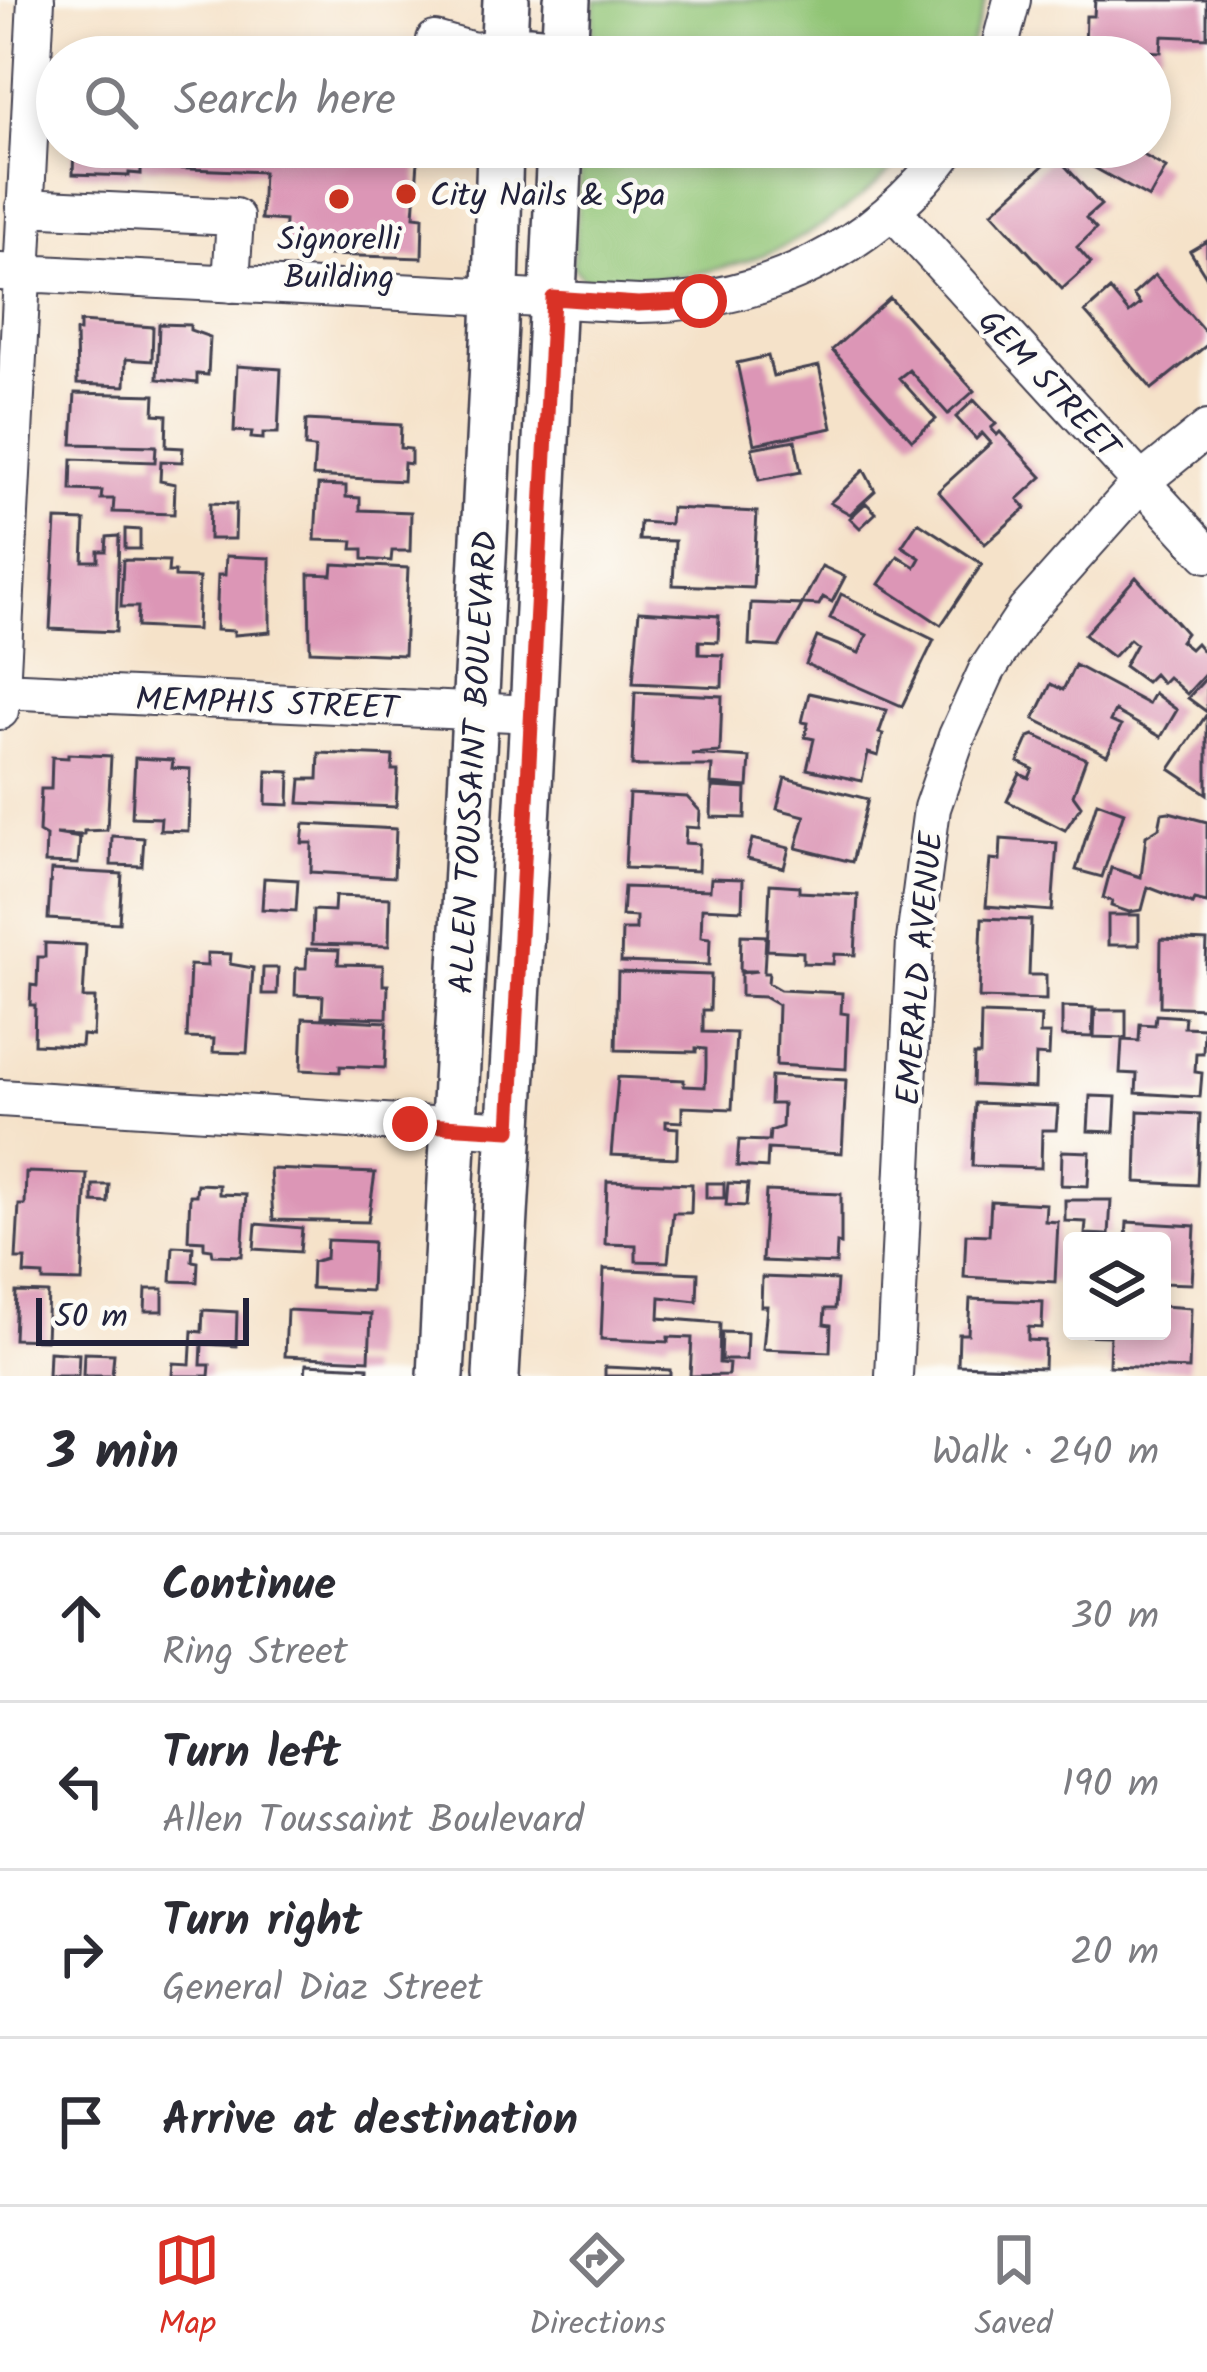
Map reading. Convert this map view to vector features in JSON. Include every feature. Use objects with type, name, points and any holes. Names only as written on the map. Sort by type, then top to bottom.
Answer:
[{"type":"main road","points":[[505,36],[506,0]]},
{"type":"main road","points":[[565,36],[567,0]]},
{"type":"main road","name":"ALLEN TOUSSAINT BOULEVARD","points":[[441,1376],[499,168]]},
{"type":"main road","name":"ALLEN TOUSSAINT BOULEVARD","points":[[496,1376],[559,168]]},
{"type":"main road","points":[[485,511],[543,513]]},
{"type":"street","points":[[1003,36],[1012,0]]},
{"type":"street","points":[[0,711],[10,273],[24,207],[36,101]]},
{"type":"street","points":[[10,273],[669,304],[730,296],[817,264],[892,212],[931,168]]},
{"type":"street","points":[[24,207],[235,218],[231,284]]},
{"type":"street","name":"GEM STREET","points":[[892,212],[1207,554]]},
{"type":"street","name":"EMERALD AVENUE","points":[[894,1376],[912,978],[921,870],[932,808],[987,670],[1026,611],[1141,482],[1207,428]]},
{"type":"street","name":"MEMPHIS STREET","points":[[0,690],[533,714]]},
{"type":"street","points":[[0,1098],[510,1130]]},
{"type":"green space","points":[[595,0],[986,0],[974,36],[592,36]]},
{"type":"green space","points":[[580,168],[892,168],[842,212],[805,235],[725,267],[682,276],[586,281],[573,267]]},
{"type":"building","points":[[1095,0],[1207,0],[1207,38],[1085,36],[1086,16],[1094,16]]},
{"type":"building","name":"Signorelli Building","points":[[73,168],[141,168],[141,174],[129,176],[73,174]]},
{"type":"building","name":"Signorelli Building","points":[[165,168],[417,168],[414,216],[423,217],[422,258],[329,255],[330,247],[284,245],[285,221],[261,219],[263,172]]},
{"type":"building","points":[[1041,168],[1067,168],[1101,205],[1086,218],[1096,229],[1077,247],[1091,263],[1062,289],[992,212]]},
{"type":"building","points":[[1095,168],[1166,168],[1149,198]]},
{"type":"building","points":[[1207,241],[1207,278],[1190,251]]},
{"type":"building","points":[[1155,275],[1207,334],[1207,345],[1152,389],[1085,312],[1110,290],[1129,313],[1140,304],[1133,295]]},
{"type":"building","points":[[890,298],[974,391],[948,414],[909,370],[899,378],[936,419],[912,440],[832,350]]},
{"type":"building","points":[[80,322],[153,327],[152,361],[126,359],[125,386],[77,384]]},
{"type":"building","points":[[159,324],[190,325],[190,330],[210,337],[208,375],[197,374],[197,383],[157,379]]},
{"type":"building","points":[[768,356],[773,376],[819,366],[832,428],[754,444],[737,363]]},
{"type":"building","points":[[237,366],[281,369],[278,433],[263,433],[263,439],[251,438],[252,432],[234,431]]},
{"type":"building","points":[[75,393],[155,395],[154,414],[167,415],[166,447],[183,448],[182,462],[161,461],[160,481],[175,484],[174,514],[113,512],[114,499],[101,499],[102,491],[71,490],[72,459],[155,462],[156,446],[72,444]]},
{"type":"building","points":[[974,400],[996,424],[991,428],[997,435],[1000,432],[1042,477],[1018,499],[1026,508],[985,544],[938,491],[991,443],[982,433],[976,439],[956,417]]},
{"type":"building","points":[[306,420],[401,425],[400,448],[411,449],[411,464],[404,463],[403,481],[313,476],[315,448],[305,447]]},
{"type":"building","points":[[795,440],[801,472],[759,480],[752,448]]},
{"type":"building","points":[[864,470],[875,491],[850,514],[830,503]]},
{"type":"building","points":[[318,485],[346,486],[346,497],[360,498],[360,510],[411,512],[410,551],[392,551],[391,561],[363,559],[363,549],[352,549],[353,541],[315,540]]},
{"type":"building","points":[[210,503],[236,504],[235,539],[209,539]]},
{"type":"building","points":[[866,503],[876,513],[860,528],[850,518]]},
{"type":"building","points":[[671,508],[757,512],[753,588],[673,585],[675,541],[639,540],[640,522],[670,524]]},
{"type":"building","points":[[56,520],[85,521],[83,561],[98,561],[98,551],[106,551],[107,537],[119,536],[116,632],[50,629]]},
{"type":"building","points":[[918,522],[982,564],[941,625],[879,584],[898,556],[915,567],[920,558],[902,546]]},
{"type":"building","points":[[125,529],[140,530],[140,549],[125,549]]},
{"type":"building","points":[[226,556],[270,558],[270,632],[234,635],[234,631],[216,630],[218,575],[225,575]]},
{"type":"building","points":[[123,560],[169,561],[168,572],[175,572],[175,577],[199,578],[197,630],[137,627],[138,607],[121,607]]},
{"type":"building","points":[[333,564],[408,568],[404,655],[310,651],[309,574],[332,575]]},
{"type":"building","points":[[822,566],[845,577],[832,602],[823,597],[819,605],[802,604]]},
{"type":"building","points":[[1136,577],[1186,633],[1180,641],[1190,649],[1196,643],[1207,656],[1207,672],[1187,694],[1168,677],[1162,683],[1154,674],[1146,682],[1124,666],[1136,644],[1130,639],[1113,657],[1084,635]]},
{"type":"building","points":[[841,594],[934,640],[902,706],[806,664],[817,637],[859,653],[867,635],[830,618]]},
{"type":"building","points":[[751,603],[802,605],[779,647],[749,645]]},
{"type":"building","points":[[639,611],[719,616],[718,642],[699,641],[699,654],[723,655],[722,687],[633,683]]},
{"type":"building","points":[[1075,665],[1148,704],[1154,693],[1177,710],[1161,737],[1115,711],[1110,721],[1121,726],[1107,755],[1034,719],[1051,684],[1063,690]]},
{"type":"building","points":[[1207,677],[1207,712],[1188,698]]},
{"type":"building","points":[[635,692],[722,696],[720,752],[691,754],[750,758],[748,787],[711,784],[712,766],[632,766]]},
{"type":"building","points":[[809,693],[887,710],[878,756],[868,753],[862,781],[807,769],[814,739],[805,737],[808,723],[802,722]]},
{"type":"building","points":[[1207,714],[1207,794],[1170,769]]},
{"type":"building","points":[[1034,735],[1086,759],[1073,795],[1081,806],[1065,830],[1007,801],[1020,774],[1029,778],[1033,769],[1018,762]]},
{"type":"building","points":[[319,753],[393,756],[392,770],[398,770],[396,807],[299,803],[301,779],[318,779]]},
{"type":"building","points":[[68,754],[111,756],[107,830],[56,834],[80,838],[78,864],[45,863],[46,836],[39,832],[41,789],[51,789],[52,757],[68,758]]},
{"type":"building","points":[[135,758],[173,760],[172,768],[190,769],[188,831],[160,830],[161,818],[132,817]]},
{"type":"building","points":[[267,771],[290,772],[289,805],[266,804]]},
{"type":"building","points":[[785,778],[868,799],[852,862],[796,848],[805,816],[777,809]]},
{"type":"building","points":[[712,787],[746,789],[745,818],[711,817]]},
{"type":"building","points":[[629,794],[687,797],[700,811],[699,828],[686,827],[685,843],[699,844],[698,871],[625,868]]},
{"type":"building","points":[[1097,802],[1124,812],[1102,877],[1076,870]]},
{"type":"building","points":[[1162,813],[1207,822],[1207,903],[1194,900],[1192,904],[1148,887],[1142,910],[1129,912],[1111,906],[1112,901],[1103,898],[1111,868],[1141,877],[1146,836],[1159,828]]},
{"type":"building","points":[[304,824],[396,829],[394,877],[311,872],[312,843],[302,843]]},
{"type":"building","points":[[112,836],[144,838],[142,866],[111,865]]},
{"type":"building","points":[[752,839],[789,848],[784,868],[747,859]]},
{"type":"building","points":[[1001,839],[1057,843],[1052,911],[986,906],[990,859],[1000,860]]},
{"type":"building","points":[[51,870],[122,874],[119,923],[48,919]]},
{"type":"building","points":[[264,878],[298,880],[296,911],[262,909]]},
{"type":"building","points":[[711,878],[743,879],[742,910],[702,908],[701,937],[710,938],[709,965],[621,962],[622,930],[636,930],[636,917],[622,916],[624,887],[710,890]]},
{"type":"building","points":[[770,884],[799,886],[799,892],[858,895],[855,955],[834,954],[833,964],[803,963],[803,952],[767,950]]},
{"type":"building","points":[[335,896],[390,898],[389,946],[312,944],[313,910],[334,911]]},
{"type":"building","points":[[1108,915],[1139,915],[1139,945],[1108,945]]},
{"type":"building","points":[[982,918],[1031,920],[1029,975],[1046,975],[1046,1000],[979,998]]},
{"type":"building","points":[[741,935],[766,936],[764,973],[769,973],[768,983],[780,990],[842,993],[841,1013],[848,1014],[846,1069],[776,1065],[778,1005],[764,997],[741,996],[741,973],[757,971],[740,971]]},
{"type":"building","points":[[1161,939],[1207,941],[1204,1008],[1160,1006]]},
{"type":"building","points":[[45,943],[86,945],[83,998],[95,998],[93,1036],[82,1035],[81,1046],[34,1044],[31,985],[37,986],[38,957],[45,957]]},
{"type":"building","points":[[307,949],[339,950],[338,964],[383,965],[387,1018],[322,1016],[323,996],[295,995],[296,968],[306,968]]},
{"type":"building","points":[[207,953],[231,954],[230,964],[253,968],[247,1053],[213,1052],[214,1039],[187,1038],[190,965],[207,966]]},
{"type":"building","points":[[263,968],[278,968],[277,994],[262,994]]},
{"type":"building","points":[[618,972],[711,975],[710,1010],[703,1010],[703,1032],[736,1033],[732,1109],[682,1107],[682,1122],[666,1121],[666,1127],[678,1128],[677,1158],[611,1155],[618,1077],[684,1080],[684,1086],[705,1087],[706,1067],[706,1049],[616,1050]]},
{"type":"building","points":[[1062,1007],[1093,1008],[1092,1037],[1062,1036]]},
{"type":"building","points":[[1095,1010],[1126,1010],[1126,1038],[1094,1037]]},
{"type":"building","points":[[981,1014],[1041,1016],[1040,1034],[1050,1034],[1049,1056],[1036,1055],[1035,1088],[973,1085]]},
{"type":"building","points":[[1156,1015],[1185,1017],[1184,1027],[1204,1028],[1203,1053],[1196,1053],[1195,1072],[1202,1073],[1200,1097],[1136,1093],[1137,1074],[1120,1073],[1122,1040],[1139,1041],[1140,1024],[1155,1025]]},
{"type":"building","points":[[303,1018],[387,1022],[385,1068],[301,1070]]},
{"type":"building","points":[[771,1076],[846,1080],[842,1153],[768,1149],[767,1168],[737,1166],[739,1140],[769,1141],[770,1131],[782,1127],[783,1104],[770,1104]]},
{"type":"building","points":[[1090,1096],[1116,1097],[1114,1132],[1088,1131]]},
{"type":"building","points":[[975,1103],[1058,1106],[1056,1130],[1042,1130],[1041,1168],[972,1166]]},
{"type":"building","points":[[1138,1111],[1200,1114],[1197,1185],[1136,1182]]},
{"type":"building","points":[[1062,1151],[1090,1152],[1088,1186],[1061,1185]]},
{"type":"building","points":[[270,1169],[375,1173],[368,1222],[273,1220]]},
{"type":"building","points":[[26,1172],[87,1174],[82,1282],[43,1281],[43,1275],[24,1274],[25,1259],[16,1259]]},
{"type":"building","points":[[607,1181],[692,1184],[691,1213],[673,1213],[668,1262],[636,1261],[636,1245],[605,1244]]},
{"type":"building","points":[[706,1183],[724,1183],[724,1198],[706,1198]]},
{"type":"building","points":[[728,1183],[748,1184],[746,1206],[726,1205]]},
{"type":"building","points":[[197,1184],[219,1185],[219,1194],[246,1195],[242,1256],[213,1255],[212,1249],[204,1248],[204,1241],[188,1240],[190,1195],[196,1195]]},
{"type":"building","points":[[93,1185],[109,1185],[108,1203],[93,1202]]},
{"type":"building","points":[[766,1191],[841,1194],[836,1264],[762,1261]]},
{"type":"building","points":[[1065,1200],[1111,1200],[1109,1232],[1085,1232],[1086,1222],[1065,1221]]},
{"type":"building","points":[[991,1201],[1046,1204],[1045,1221],[1058,1222],[1055,1282],[964,1277],[966,1234],[989,1235]]},
{"type":"building","points":[[1127,1222],[1195,1226],[1192,1284],[1171,1283],[1171,1232],[1126,1232]]},
{"type":"building","points":[[256,1224],[302,1228],[300,1252],[254,1249]]},
{"type":"building","points":[[327,1240],[373,1242],[371,1291],[311,1288],[312,1262],[326,1258]]},
{"type":"building","points":[[173,1246],[193,1247],[197,1282],[171,1281]]},
{"type":"building","points":[[604,1269],[698,1273],[697,1301],[660,1297],[659,1318],[720,1323],[719,1363],[729,1364],[728,1375],[690,1376],[692,1338],[668,1337],[668,1342],[601,1339]]},
{"type":"building","points":[[762,1277],[837,1280],[835,1309],[825,1309],[824,1324],[831,1325],[830,1352],[763,1349],[767,1306],[761,1306]]},
{"type":"building","points":[[146,1289],[163,1289],[163,1311],[145,1311]]},
{"type":"building","points":[[16,1292],[48,1293],[46,1340],[14,1339]]},
{"type":"building","points":[[970,1299],[1043,1302],[1042,1328],[1028,1327],[1028,1340],[1045,1341],[1044,1368],[958,1365],[959,1334],[968,1334]]},
{"type":"building","points":[[1171,1307],[1191,1308],[1189,1369],[1109,1366],[1110,1340],[1171,1340]]},
{"type":"building","points":[[203,1310],[237,1312],[236,1346],[202,1344],[201,1365],[210,1365],[209,1376],[172,1376],[173,1363],[190,1364],[192,1331],[202,1332]]},
{"type":"building","points":[[287,1310],[371,1314],[369,1360],[285,1356]]},
{"type":"building","points":[[722,1332],[747,1333],[746,1360],[721,1360]]},
{"type":"building","points":[[49,1352],[79,1354],[78,1376],[48,1376]]},
{"type":"building","points":[[84,1353],[114,1354],[112,1376],[83,1376]]},
{"type":"building","points":[[306,1364],[368,1367],[368,1376],[305,1376]]},
{"type":"building","points":[[605,1367],[670,1370],[670,1376],[605,1376]]},
{"type":"place","name":"City Nails & Spa","points":[[406,194]]},
{"type":"place","name":"Signorelli Building","points":[[339,199]]},
{"type":"route","points":[[410,1124],[510,1130],[553,298],[638,304],[700,301]]}]
